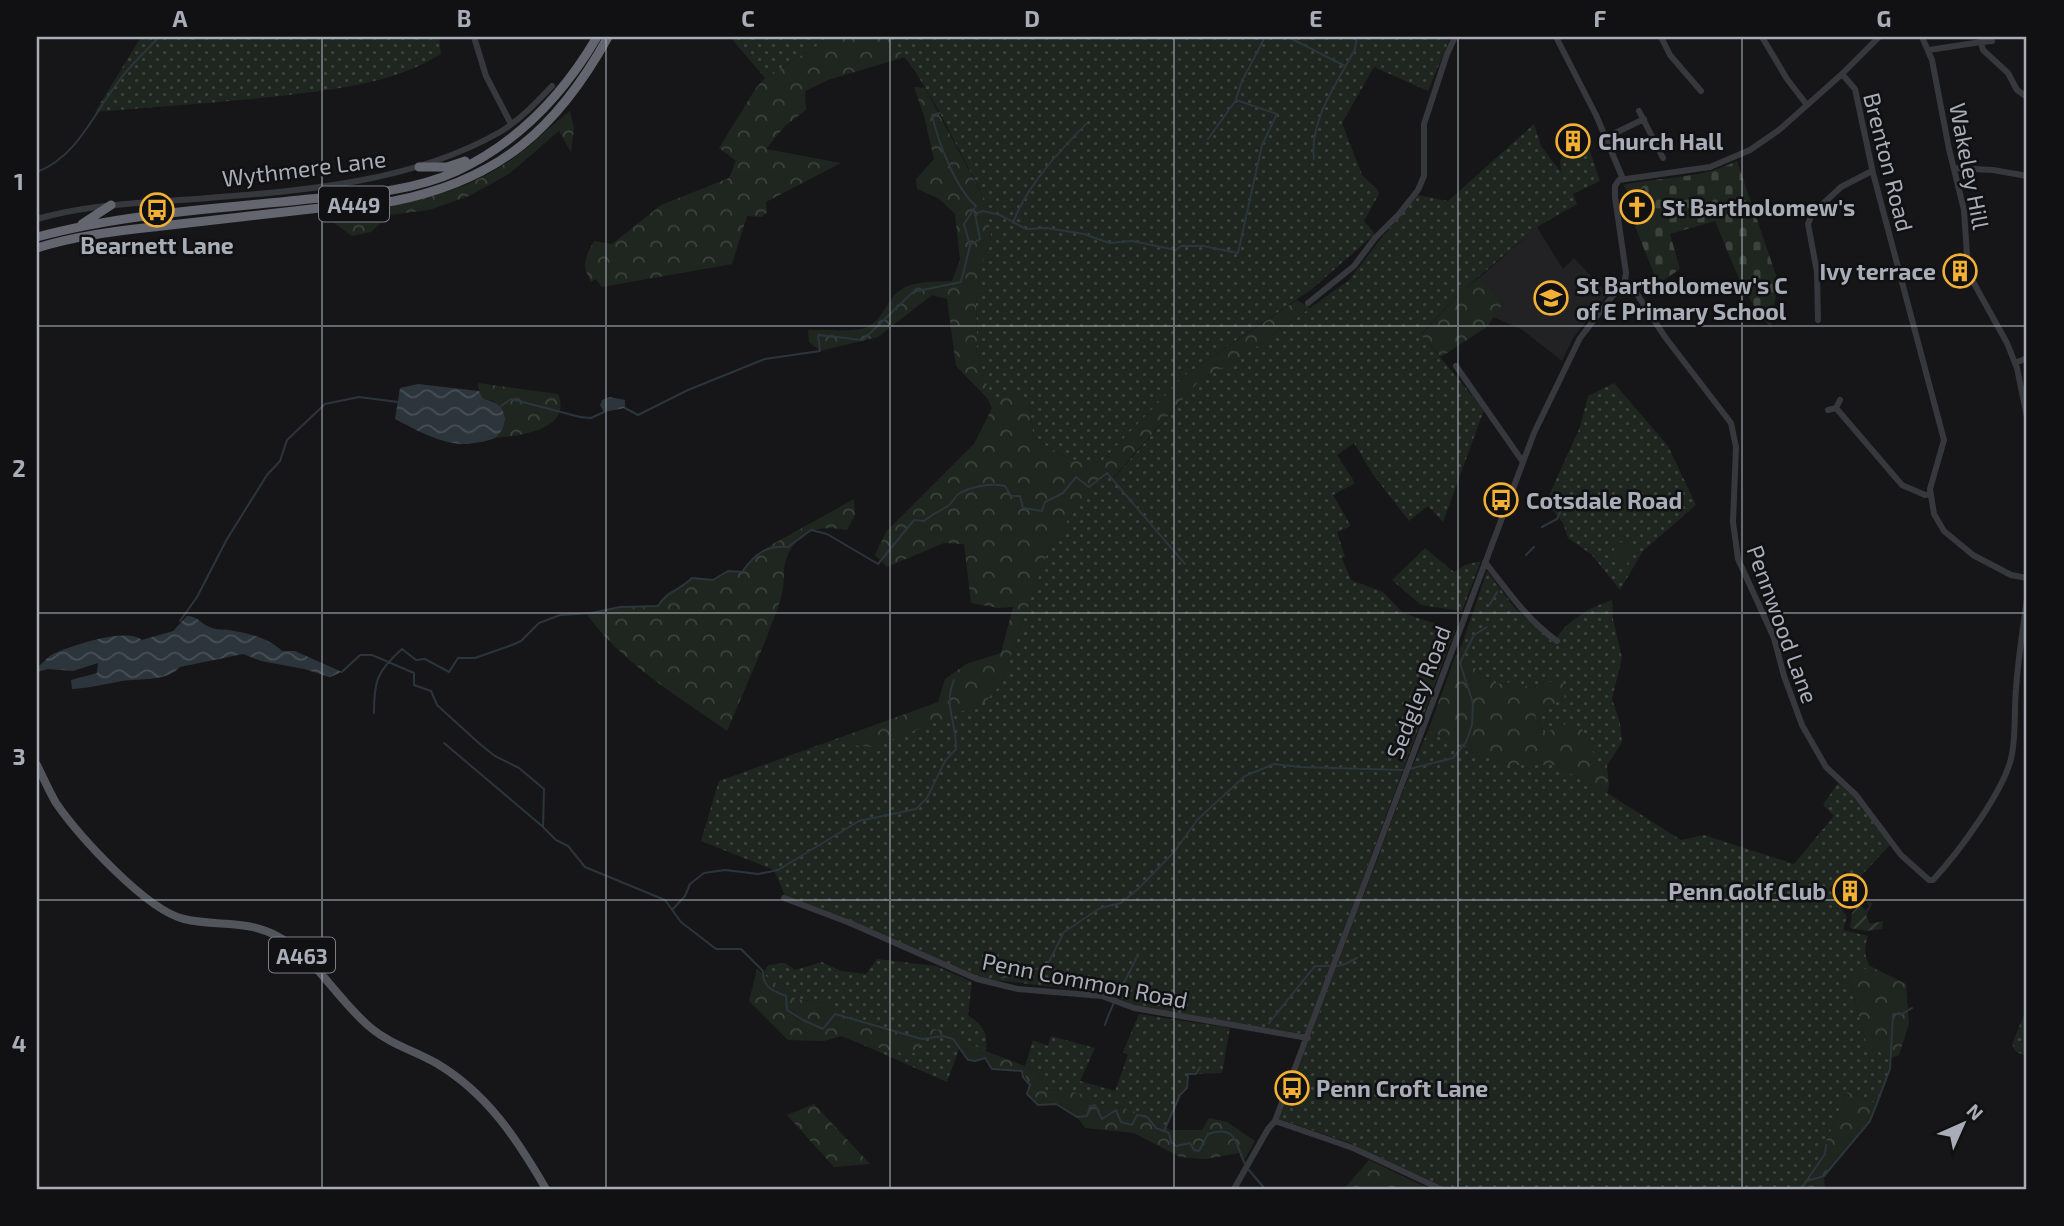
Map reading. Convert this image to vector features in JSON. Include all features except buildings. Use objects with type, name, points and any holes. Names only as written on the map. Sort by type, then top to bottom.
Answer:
[{"type":"highway","name":"A449","points":[[37,237],[128,218],[348,196],[406,187],[457,171],[497,149],[530,124],[562,90],[597,37]]},
{"type":"highway","name":"A449","points":[[37,248],[108,232],[391,201],[451,184],[481,172],[538,132],[576,90],[608,37]]},
{"type":"highway","points":[[419,167],[458,164],[497,149]]},
{"type":"highway","points":[[77,227],[111,205]]},
{"type":"main road","name":"A463","points":[[37,765],[55,800],[73,824],[122,878],[144,897],[165,912],[183,919],[259,927],[280,937],[304,957],[372,1029],[437,1063],[485,1101],[508,1126],[546,1189]]},
{"type":"street","points":[[474,37],[486,76],[511,124]]},
{"type":"street","points":[[1308,303],[1354,266],[1418,190],[1424,176],[1424,124],[1455,37]]},
{"type":"street","points":[[1556,37],[1606,137],[1620,181],[1615,197],[1625,280]]},
{"type":"street","points":[[1661,37],[1670,55],[1699,88],[1703,78]]},
{"type":"street","points":[[1762,37],[1787,79],[1807,104]]},
{"type":"street","points":[[1620,181],[1693,171],[1726,161],[1760,144],[1842,74],[1879,37]]},
{"type":"street","name":"Wakeley Hill","points":[[1922,37],[1929,50],[1964,210],[1971,278],[2007,343],[2015,363],[2027,418]]},
{"type":"street","points":[[1929,50],[1956,41],[1992,41]]},
{"type":"street","points":[[1981,42],[1983,50],[2000,64],[2017,90],[2027,97]]},
{"type":"street","name":"Brenton Road","points":[[1842,74],[1855,89],[1872,171],[1944,440],[1931,485],[1931,502],[1939,524],[1955,541],[1991,566],[2011,575],[2027,578]]},
{"type":"street","name":"Wythmere Lane","points":[[37,219],[111,205],[198,199],[368,180],[419,167],[470,146],[511,124],[552,86]]},
{"type":"street","points":[[1639,111],[1663,158]]},
{"type":"street","points":[[1606,137],[1644,119]]},
{"type":"street","points":[[1660,150],[1669,146]]},
{"type":"street","points":[[1954,168],[1993,170],[2027,176]]},
{"type":"street","points":[[1818,320],[1817,272],[1808,224],[1812,214],[1841,187],[1872,171]]},
{"type":"street","name":"Sedgley Road","points":[[1234,1189],[1275,1121],[1522,462],[1543,413],[1580,338],[1625,280]]},
{"type":"street","name":"Pennwood Lane","points":[[1625,280],[1731,423],[1736,447],[1733,522],[1738,559],[1773,638],[1807,736],[1826,767],[1856,794],[1901,855],[1925,878],[1933,880],[1972,829],[1999,789],[2006,772],[2012,755],[2016,687],[2027,598]]},
{"type":"street","points":[[2015,363],[2027,358]]},
{"type":"street","points":[[1456,366],[1522,462]]},
{"type":"street","points":[[1836,408],[1839,401]]},
{"type":"street","points":[[1836,408],[1902,485],[1925,495],[1931,494]]},
{"type":"street","points":[[1828,410],[1836,408]]},
{"type":"street","points":[[1485,562],[1524,612],[1541,630],[1557,641]]},
{"type":"street","name":"Penn Common Road","points":[[784,898],[850,923],[977,979],[1018,989],[1102,996],[1134,1008],[1308,1038]]},
{"type":"street","points":[[1275,1121],[1353,1148],[1441,1189]]},
{"type":"shaded area","name":"St Bartholomew's C of E Primary School","points":[[1537,227],[1563,269],[1574,258],[1608,294],[1573,338],[1562,361],[1521,329],[1493,317],[1503,303],[1480,277]]},
{"type":"green space","points":[[141,37],[439,37],[441,54],[402,73],[359,85],[249,99],[95,112]]},
{"type":"green space","points":[[730,37],[831,37],[765,78]]},
{"type":"green space","points":[[831,37],[889,37],[905,57],[828,80],[805,91],[806,110],[785,126],[766,149],[841,163],[766,202],[767,212],[762,217],[747,216],[732,264],[602,287],[596,279],[591,282],[585,261],[594,241],[612,244],[661,205],[729,178],[736,161],[719,148],[756,88],[765,78]]},
{"type":"green space","points":[[889,37],[1450,38],[1428,91],[1374,67],[1342,123],[1362,175],[1378,190],[1379,194],[1364,221],[1375,234],[1312,289],[1185,375],[1103,460],[1083,462],[1066,457],[1033,436],[1030,405],[994,400],[982,374],[977,347],[976,303],[980,272],[991,236],[986,202],[940,113],[915,71]]},
{"type":"green space","points":[[914,87],[925,88],[986,202],[991,236],[980,272],[976,303],[977,347],[982,374],[994,399],[1013,392],[1030,406],[1033,436],[1058,453],[1083,462],[1103,460],[1185,375],[1297,300],[1310,308],[1249,352],[1199,381],[1112,479],[1107,473],[1089,487],[1048,551],[1000,686],[985,702],[874,747],[849,745],[847,735],[938,702],[945,679],[966,664],[1001,653],[1013,607],[998,608],[971,603],[964,544],[944,543],[887,567],[875,555],[886,532],[974,444],[992,408],[987,398],[956,366],[947,299],[932,295],[878,337],[820,351],[809,342],[808,330],[862,329],[873,324],[895,295],[905,287],[925,282],[952,281],[960,260],[955,214],[938,198],[917,189],[916,179],[934,159]]},
{"type":"green space","points":[[570,111],[574,128],[571,152],[559,131],[509,174],[469,196],[429,210],[389,215],[371,232],[352,236],[326,217],[334,212],[422,199],[464,186],[512,159]]},
{"type":"green space","points":[[1534,124],[1541,146],[1561,172],[1560,160],[1569,148],[1587,142],[1600,181],[1573,194],[1577,204],[1537,227],[1462,291],[1421,334],[1484,410],[1443,522],[1428,506],[1409,521],[1372,473],[1354,443],[1337,455],[1355,483],[1333,495],[1351,526],[1337,532],[1345,556],[1342,558],[1351,580],[1383,592],[1403,613],[1455,630],[1305,1034],[1139,1007],[1106,993],[977,978],[845,918],[785,896],[774,870],[701,841],[719,781],[847,735],[959,704],[1000,686],[1048,551],[1089,487],[1107,473],[1113,479],[1199,381],[1249,352],[1349,280],[1418,195],[1448,201]]},
{"type":"green space","points":[[1737,161],[1778,281],[1771,328],[1745,291],[1715,221],[1670,234],[1680,269],[1658,284],[1635,226],[1647,219],[1646,209],[1653,204],[1644,188],[1630,196],[1623,185],[1695,175]]},
{"type":"green space","points":[[1480,277],[1503,303],[1487,327],[1441,357],[1421,335],[1462,291]]},
{"type":"green space","points":[[478,383],[558,394],[561,406],[558,416],[541,429],[495,438],[503,429],[494,401],[483,399]]},
{"type":"green space","points":[[1614,383],[1668,446],[1696,505],[1643,551],[1620,590],[1592,555],[1568,538],[1563,523],[1546,502],[1580,427],[1588,396]]},
{"type":"green space","points":[[854,499],[855,515],[847,530],[814,530],[797,541],[787,557],[780,601],[727,731],[633,663],[600,631],[586,613],[620,607],[658,606],[666,596],[692,578],[713,580],[728,571],[742,571],[752,558],[771,545]]},
{"type":"green space","points":[[1618,541],[1634,548],[1626,566],[1610,559]]},
{"type":"green space","points":[[1425,548],[1454,572],[1465,565],[1481,561],[1462,611],[1421,605],[1392,580]]},
{"type":"green space","points":[[1487,571],[1515,608],[1554,643],[1578,616],[1612,600],[1613,619],[1622,658],[1612,699],[1620,723],[1622,742],[1607,766],[1609,785],[1565,725],[1544,733],[1535,715],[1563,698],[1544,682],[1534,689],[1514,682],[1496,684],[1459,653]]},
{"type":"green space","points":[[1459,653],[1496,684],[1514,682],[1534,689],[1544,682],[1559,681],[1567,687],[1564,698],[1535,716],[1544,733],[1565,724],[1581,727],[1609,785],[1607,793],[1555,765],[1507,765],[1428,731],[1455,657]]},
{"type":"green space","points":[[1428,731],[1507,765],[1555,765],[1607,793],[1681,840],[1704,835],[1794,864],[1834,816],[1823,805],[1838,783],[1852,795],[1890,845],[1856,881],[1845,871],[1829,889],[1847,917],[1843,930],[1868,936],[1865,951],[1870,966],[1849,980],[1867,1045],[1891,1058],[1890,1069],[1878,1104],[1847,1092],[1806,1189],[1449,1189],[1350,1143],[1279,1119]]},
{"type":"green space","points":[[1867,902],[1873,903],[1866,915],[1870,924],[1883,921],[1882,929],[1866,931],[1850,928],[1852,913],[1859,905],[1866,910],[1869,906]]},
{"type":"green space","points":[[877,959],[936,966],[972,982],[968,1015],[984,1030],[986,1051],[968,1043],[954,1031],[931,1029],[907,1035],[835,1014],[823,1003],[796,999],[763,974],[768,965],[785,963],[795,970],[822,962],[841,971],[866,974]]},
{"type":"green space","points":[[1870,966],[1906,984],[1909,1024],[1899,1055],[1891,1058],[1867,1045],[1849,979]]},
{"type":"green space","points":[[757,969],[796,999],[823,1003],[835,1014],[907,1035],[931,1029],[954,1031],[968,1043],[1035,1070],[1046,1090],[1078,1093],[1106,1107],[1131,1110],[1164,1131],[1165,1127],[1171,1130],[1202,1130],[1209,1118],[1227,1122],[1255,1141],[1243,1162],[1240,1153],[1205,1159],[1180,1157],[1134,1133],[1085,1128],[1077,1117],[1057,1104],[1038,1105],[1027,1094],[1030,1085],[1022,1071],[992,1069],[985,1059],[968,1060],[950,1039],[922,1039],[916,1053],[861,1044],[841,1036],[824,1041],[788,1040],[749,1001]]},
{"type":"green space","points":[[2027,1008],[2027,1056],[2016,1052],[2012,1044]]},
{"type":"green space","points":[[1139,1014],[1230,1028],[1222,1073],[1189,1074],[1187,1088],[1180,1095],[1164,1131],[1131,1110],[1106,1107],[1078,1094],[1046,1090],[1035,1070],[1025,1066],[1033,1040],[1048,1046],[1051,1036],[1095,1048],[1080,1081],[1115,1091],[1128,1055],[1123,1052]]},
{"type":"green space","points":[[943,1036],[953,1039],[959,1049],[947,1082],[861,1044],[903,1053],[922,1039]]},
{"type":"green space","points":[[1847,1092],[1878,1104],[1870,1121],[1824,1176],[1825,1189],[1806,1189]]},
{"type":"green space","points":[[814,1104],[870,1164],[834,1167],[787,1115]]},
{"type":"green space","points":[[1369,1160],[1430,1189],[1344,1189]]},
{"type":"water","points":[[418,384],[479,391],[483,399],[497,404],[502,410],[505,418],[502,430],[492,439],[458,444],[430,436],[395,419],[400,388]]},
{"type":"water","points":[[610,397],[625,400],[625,408],[604,412],[600,405],[602,400]]},
{"type":"water","points":[[187,616],[194,617],[214,629],[258,637],[282,651],[295,651],[342,672],[330,677],[261,661],[243,654],[180,667],[161,677],[72,689],[71,680],[97,673],[98,663],[73,671],[48,669],[37,672],[37,667],[61,651],[112,637],[134,637],[142,640],[173,631]]},
{"type":"waterway","points":[[37,172],[51,165],[74,145],[123,75],[159,37]]},
{"type":"waterway","points":[[1236,99],[1242,81],[1265,37]]},
{"type":"waterway","points":[[1288,37],[1345,66]]},
{"type":"waterway","points":[[1314,159],[1320,116],[1355,49],[1357,37]]},
{"type":"waterway","points":[[970,245],[980,239],[975,214],[983,211],[1000,215],[1026,229],[1047,228],[1084,234],[1109,243],[1132,241],[1176,250],[1181,246],[1203,246],[1238,253],[1262,145],[1277,114],[1236,100],[1208,139]]},
{"type":"waterway","points":[[625,408],[638,415],[688,390],[765,359],[820,351],[818,335],[863,340],[913,292],[961,282],[970,246],[964,224],[976,206],[954,176],[938,138],[932,115],[940,113]]},
{"type":"waterway","points":[[1013,223],[1035,183],[1086,124]]},
{"type":"waterway","points":[[180,621],[197,597],[227,539],[267,475],[280,461],[287,440],[325,404],[359,397],[398,402]]},
{"type":"waterway","points":[[501,406],[511,399],[580,417],[591,418],[604,412]]},
{"type":"waterway","points":[[374,713],[376,684],[382,670],[402,649],[416,660],[425,659],[449,672],[458,658],[475,658],[512,645],[521,641],[539,623],[560,615],[592,613],[620,607],[658,606],[692,578],[713,580],[728,571],[742,572],[762,552],[788,547],[811,530],[827,534],[878,564],[914,520],[924,521],[948,506],[960,493],[982,486],[1005,486],[1011,496],[1020,496],[1023,508],[1042,511],[1045,502],[1063,493],[1076,477],[1089,487],[1107,473],[1185,564]]},
{"type":"waterway","points":[[1542,527],[1557,519],[1561,510],[1566,507]]},
{"type":"waterway","points":[[1526,555],[1534,547]]},
{"type":"waterway","points":[[1490,604],[1497,592]]},
{"type":"waterway","points":[[1409,769],[1453,758],[1466,742],[1472,725],[1473,703],[1460,663],[1474,635],[1487,627]]},
{"type":"waterway","points":[[342,672],[360,655],[372,655],[414,673],[414,685],[431,691],[437,705],[481,745],[495,756],[519,768],[544,789],[543,827],[556,840],[568,846],[585,867],[665,900],[681,922],[716,949],[741,949],[763,971],[764,981],[769,988],[786,996],[787,1010],[803,1020],[823,1029],[835,1014],[922,1039],[943,1036],[953,1039],[968,1060],[985,1058],[992,1069],[1022,1071],[1023,1077],[1030,1085],[1027,1094],[1038,1105],[1056,1104],[1077,1117],[1087,1116],[1090,1106],[1095,1105],[1102,1119],[1116,1110],[1121,1122],[1132,1125],[1137,1115],[1147,1117],[1156,1128],[1169,1133],[1171,1142],[1176,1146],[1190,1143],[1194,1150],[1199,1151],[1208,1134],[1225,1132],[1234,1138],[1245,1164]]},
{"type":"waterway","points":[[672,910],[685,896],[690,884],[704,873],[725,870],[758,874],[778,870],[859,821],[916,809],[927,798],[945,761],[956,749],[950,706],[954,680]]},
{"type":"waterway","points":[[444,743],[542,826]]},
{"type":"waterway","points":[[1002,978],[1047,966],[1064,932],[1100,908],[1121,903],[1139,888],[1174,852],[1198,819],[1245,776],[1274,764],[1403,770]]},
{"type":"waterway","points":[[1105,1025],[1138,954]]},
{"type":"waterway","points":[[1335,966],[1357,958]]},
{"type":"waterway","points":[[1269,1023],[1315,966],[1329,966]]},
{"type":"waterway","points":[[1802,1189],[1806,1181],[1824,1176],[1870,1121],[1890,1069],[1893,1014],[1902,1014],[1912,1008]]},
{"type":"waterway","points":[[1164,1131],[1180,1095],[1187,1088],[1188,1074],[1196,1074],[1200,1067]]},
{"type":"waterway","points":[[1807,1180],[1825,1154],[1826,1145]]},
{"type":"waterway","points":[[1248,1169],[1265,1189]]},
{"type":"place","name":"Church Hall","points":[[1573,141]]},
{"type":"place","name":"St Bartholomew's","points":[[1637,207]]},
{"type":"place","name":"Bearnett Lane","points":[[157,210]]},
{"type":"place","name":"Ivy terrace","points":[[1960,271]]},
{"type":"place","name":"St Bartholomew's C of E Primary School","points":[[1551,298]]},
{"type":"place","name":"Cotsdale Road","points":[[1501,500]]},
{"type":"place","name":"Penn Golf Club","points":[[1850,891]]},
{"type":"place","name":"Penn Croft Lane","points":[[1292,1088]]}]
